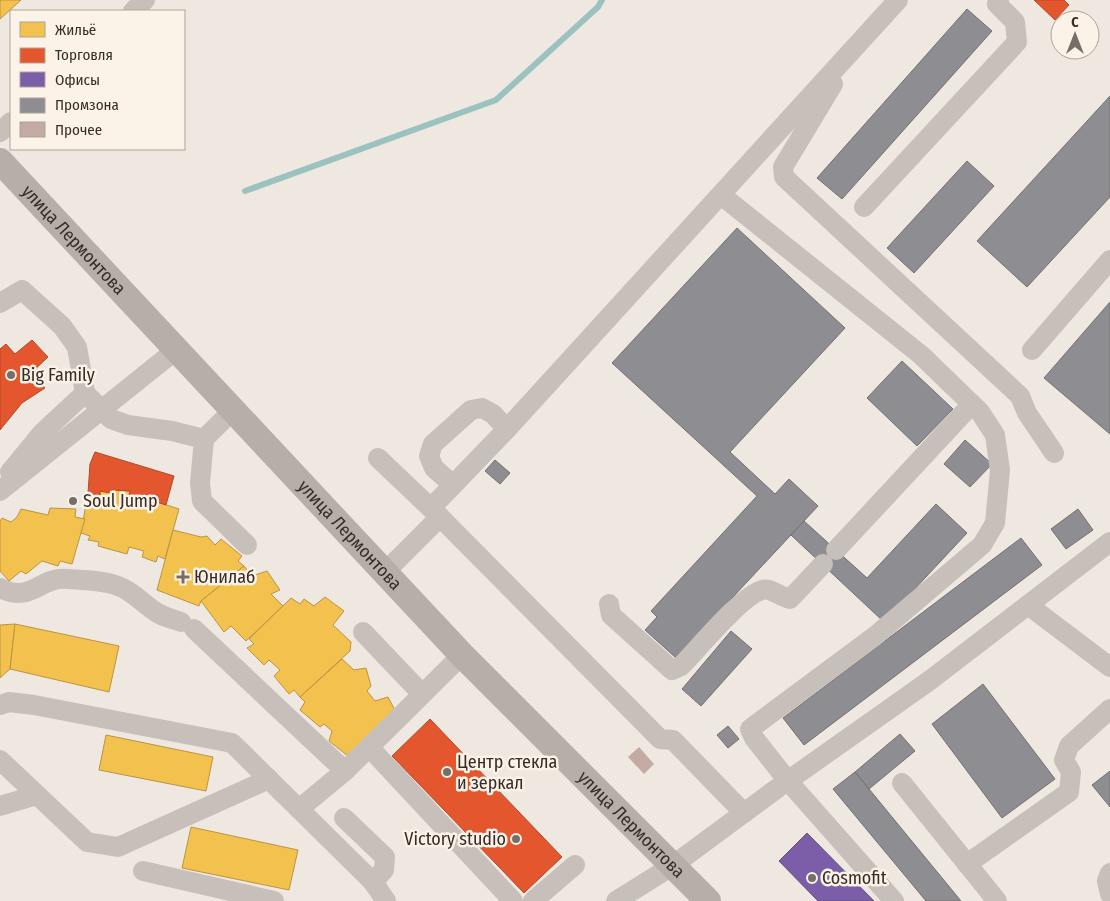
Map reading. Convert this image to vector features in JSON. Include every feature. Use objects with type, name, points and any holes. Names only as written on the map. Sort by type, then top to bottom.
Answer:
[{"type":"main road","name":"улица Лермонтова","points":[[0,161],[462,656],[708,901]]},
{"type":"street","points":[[134,10],[145,0]]},
{"type":"street","points":[[385,572],[435,512],[453,485],[507,429],[898,0]]},
{"type":"street","points":[[864,207],[1016,42],[1015,22],[997,4],[999,0]]},
{"type":"street","points":[[859,42],[783,167],[784,177],[1020,396],[1027,414],[1054,453]]},
{"type":"street","points":[[0,132],[10,123]]},
{"type":"street","points":[[721,194],[921,355],[980,412],[995,436],[1000,470],[995,523],[982,545],[882,630],[750,729],[754,738],[788,781],[894,901]]},
{"type":"street","points":[[1032,350],[1110,260]]},
{"type":"street","points":[[0,303],[22,290],[62,326],[77,346],[85,393],[111,419],[128,425],[172,431],[204,439]]},
{"type":"street","points":[[2,489],[176,350]]},
{"type":"street","points":[[2,489],[10,471],[42,433],[85,393]]},
{"type":"street","points":[[609,604],[611,615],[672,670],[681,666],[746,600],[762,589],[770,590],[790,599],[972,404]]},
{"type":"street","points":[[453,485],[434,468],[429,456],[434,444],[471,410],[482,408],[493,414],[507,429]]},
{"type":"street","points":[[233,410],[204,439],[200,483],[202,501],[248,545]]},
{"type":"street","points":[[378,458],[435,512],[660,739],[673,740],[744,813]]},
{"type":"street","points":[[616,901],[672,866],[929,681],[1110,542]]},
{"type":"street","points":[[0,588],[11,594],[28,592],[51,578],[101,582],[119,586],[138,596],[156,613],[188,625],[345,770]]},
{"type":"street","points":[[1028,605],[1110,667]]},
{"type":"street","points":[[363,632],[422,694]]},
{"type":"street","points":[[299,808],[345,770],[462,656]]},
{"type":"street","points":[[0,705],[9,702],[34,705],[232,743],[373,882],[386,901]]},
{"type":"street","points":[[967,864],[1069,792],[1071,772],[1064,760],[1069,746],[1110,709]]},
{"type":"street","points":[[369,747],[514,901]]},
{"type":"street","points":[[0,760],[8,774],[37,795],[87,842],[118,846],[269,778]]},
{"type":"street","points":[[902,783],[997,901]]},
{"type":"street","points":[[0,806],[37,795]]},
{"type":"street","points":[[344,818],[385,857],[384,870],[373,882]]},
{"type":"street","points":[[532,901],[575,865]]},
{"type":"street","points":[[143,871],[274,901]]},
{"type":"street","points":[[1110,873],[1107,881],[1110,894]]},
{"type":"building: Жильё","points":[[0,0],[21,0],[0,19]]},
{"type":"building: Жильё","points":[[112,490],[130,491],[128,499],[137,500],[139,495],[158,495],[157,502],[179,509],[165,559],[158,556],[156,562],[142,557],[144,551],[129,547],[127,554],[98,546],[99,542],[88,540],[90,536],[81,533],[88,493],[100,495],[100,491],[111,493]]},
{"type":"building: Жильё","points":[[50,508],[76,509],[75,517],[85,519],[72,564],[60,561],[58,566],[42,561],[26,574],[21,571],[9,581],[0,571],[0,521],[2,518],[11,522],[17,517],[21,509],[48,515]]},
{"type":"building: Жильё","points":[[173,530],[201,537],[207,536],[215,545],[221,539],[242,556],[238,561],[244,566],[201,601],[199,606],[157,590]]},
{"type":"building: Жильё","points":[[244,566],[252,576],[267,571],[280,590],[271,594],[283,606],[246,641],[231,626],[224,632],[201,601]]},
{"type":"building: Жильё","points":[[325,597],[344,611],[333,625],[351,642],[350,651],[300,697],[294,690],[289,694],[274,676],[280,670],[269,660],[264,665],[247,648],[254,644],[249,639],[291,598],[300,604],[304,599],[314,606]]},
{"type":"building: Жильё","points":[[15,624],[10,669],[0,678],[0,625]]},
{"type":"building: Жильё","points":[[15,624],[119,646],[109,692],[10,669]]},
{"type":"building: Жильё","points":[[342,659],[354,670],[366,668],[371,686],[367,691],[375,701],[388,697],[398,716],[348,756],[329,741],[332,731],[324,724],[320,727],[300,710],[305,702],[300,697]]},
{"type":"building: Жильё","points":[[106,735],[213,757],[206,791],[99,770]]},
{"type":"building: Жильё","points":[[191,827],[298,850],[289,890],[182,868]]},
{"type":"building: Торговля","points":[[1034,0],[1064,0],[1069,5],[1064,10],[1050,10],[1050,15]]},
{"type":"building: Торговля","points":[[32,340],[48,357],[31,373],[45,388],[22,403],[0,430],[0,349],[6,344],[15,354]]},
{"type":"building: Торговля","points":[[95,452],[174,476],[166,505],[157,502],[158,495],[139,495],[137,500],[128,499],[130,491],[112,490],[111,493],[100,491],[100,495],[88,493],[90,464]]},
{"type":"building: Торговля","points":[[430,719],[562,857],[524,893],[392,756]]},
{"type":"building: Офисы","points":[[807,833],[874,901],[818,901],[779,861]]},
{"type":"building: Промзона","points":[[967,9],[992,31],[842,199],[817,178]]},
{"type":"building: Промзона","points":[[1110,96],[1110,197],[1027,287],[977,241]]},
{"type":"building: Промзона","points":[[967,161],[994,186],[914,273],[887,248]]},
{"type":"building: Промзона","points":[[737,228],[845,328],[730,452],[775,494],[789,479],[818,506],[676,658],[645,630],[657,617],[651,611],[757,496],[612,363]]},
{"type":"building: Промзона","points":[[1110,302],[1110,434],[1044,378]]},
{"type":"building: Промзона","points":[[902,361],[953,409],[917,446],[867,398]]},
{"type":"building: Промзона","points":[[965,440],[992,464],[970,487],[944,464]]},
{"type":"building: Промзона","points":[[495,460],[510,473],[500,484],[485,471]]},
{"type":"building: Промзона","points":[[936,504],[967,533],[884,622],[791,535],[804,521],[867,578]]},
{"type":"building: Промзона","points":[[1078,509],[1093,530],[1066,549],[1051,529]]},
{"type":"building: Промзона","points":[[1021,538],[1042,565],[804,745],[783,718]]},
{"type":"building: Промзона","points":[[731,631],[752,649],[701,706],[682,689]]},
{"type":"building: Промзона","points":[[983,684],[1055,779],[1002,818],[932,724]]},
{"type":"building: Промзона","points":[[728,726],[739,739],[728,748],[717,735]]},
{"type":"building: Промзона","points":[[900,734],[915,751],[869,789],[855,772]]},
{"type":"building: Промзона","points":[[1110,771],[1110,807],[1092,785]]},
{"type":"building: Промзона","points":[[855,772],[961,901],[926,901],[833,789]]},
{"type":"building: Прочее","points":[[639,747],[654,764],[644,774],[628,757]]},
{"type":"waterway","points":[[245,191],[496,100],[598,7],[602,0]]},
{"type":"place","name":"Big Family","points":[[11,375]]},
{"type":"place","name":"Soul Jump","points":[[73,501]]},
{"type":"place","name":"Юнилаб","points":[[183,577]]},
{"type":"place","name":"Центр стекла и зеркал","points":[[447,772]]},
{"type":"place","name":"Victory studio","points":[[516,839]]},
{"type":"place","name":"Cosmofit","points":[[812,878]]}]
